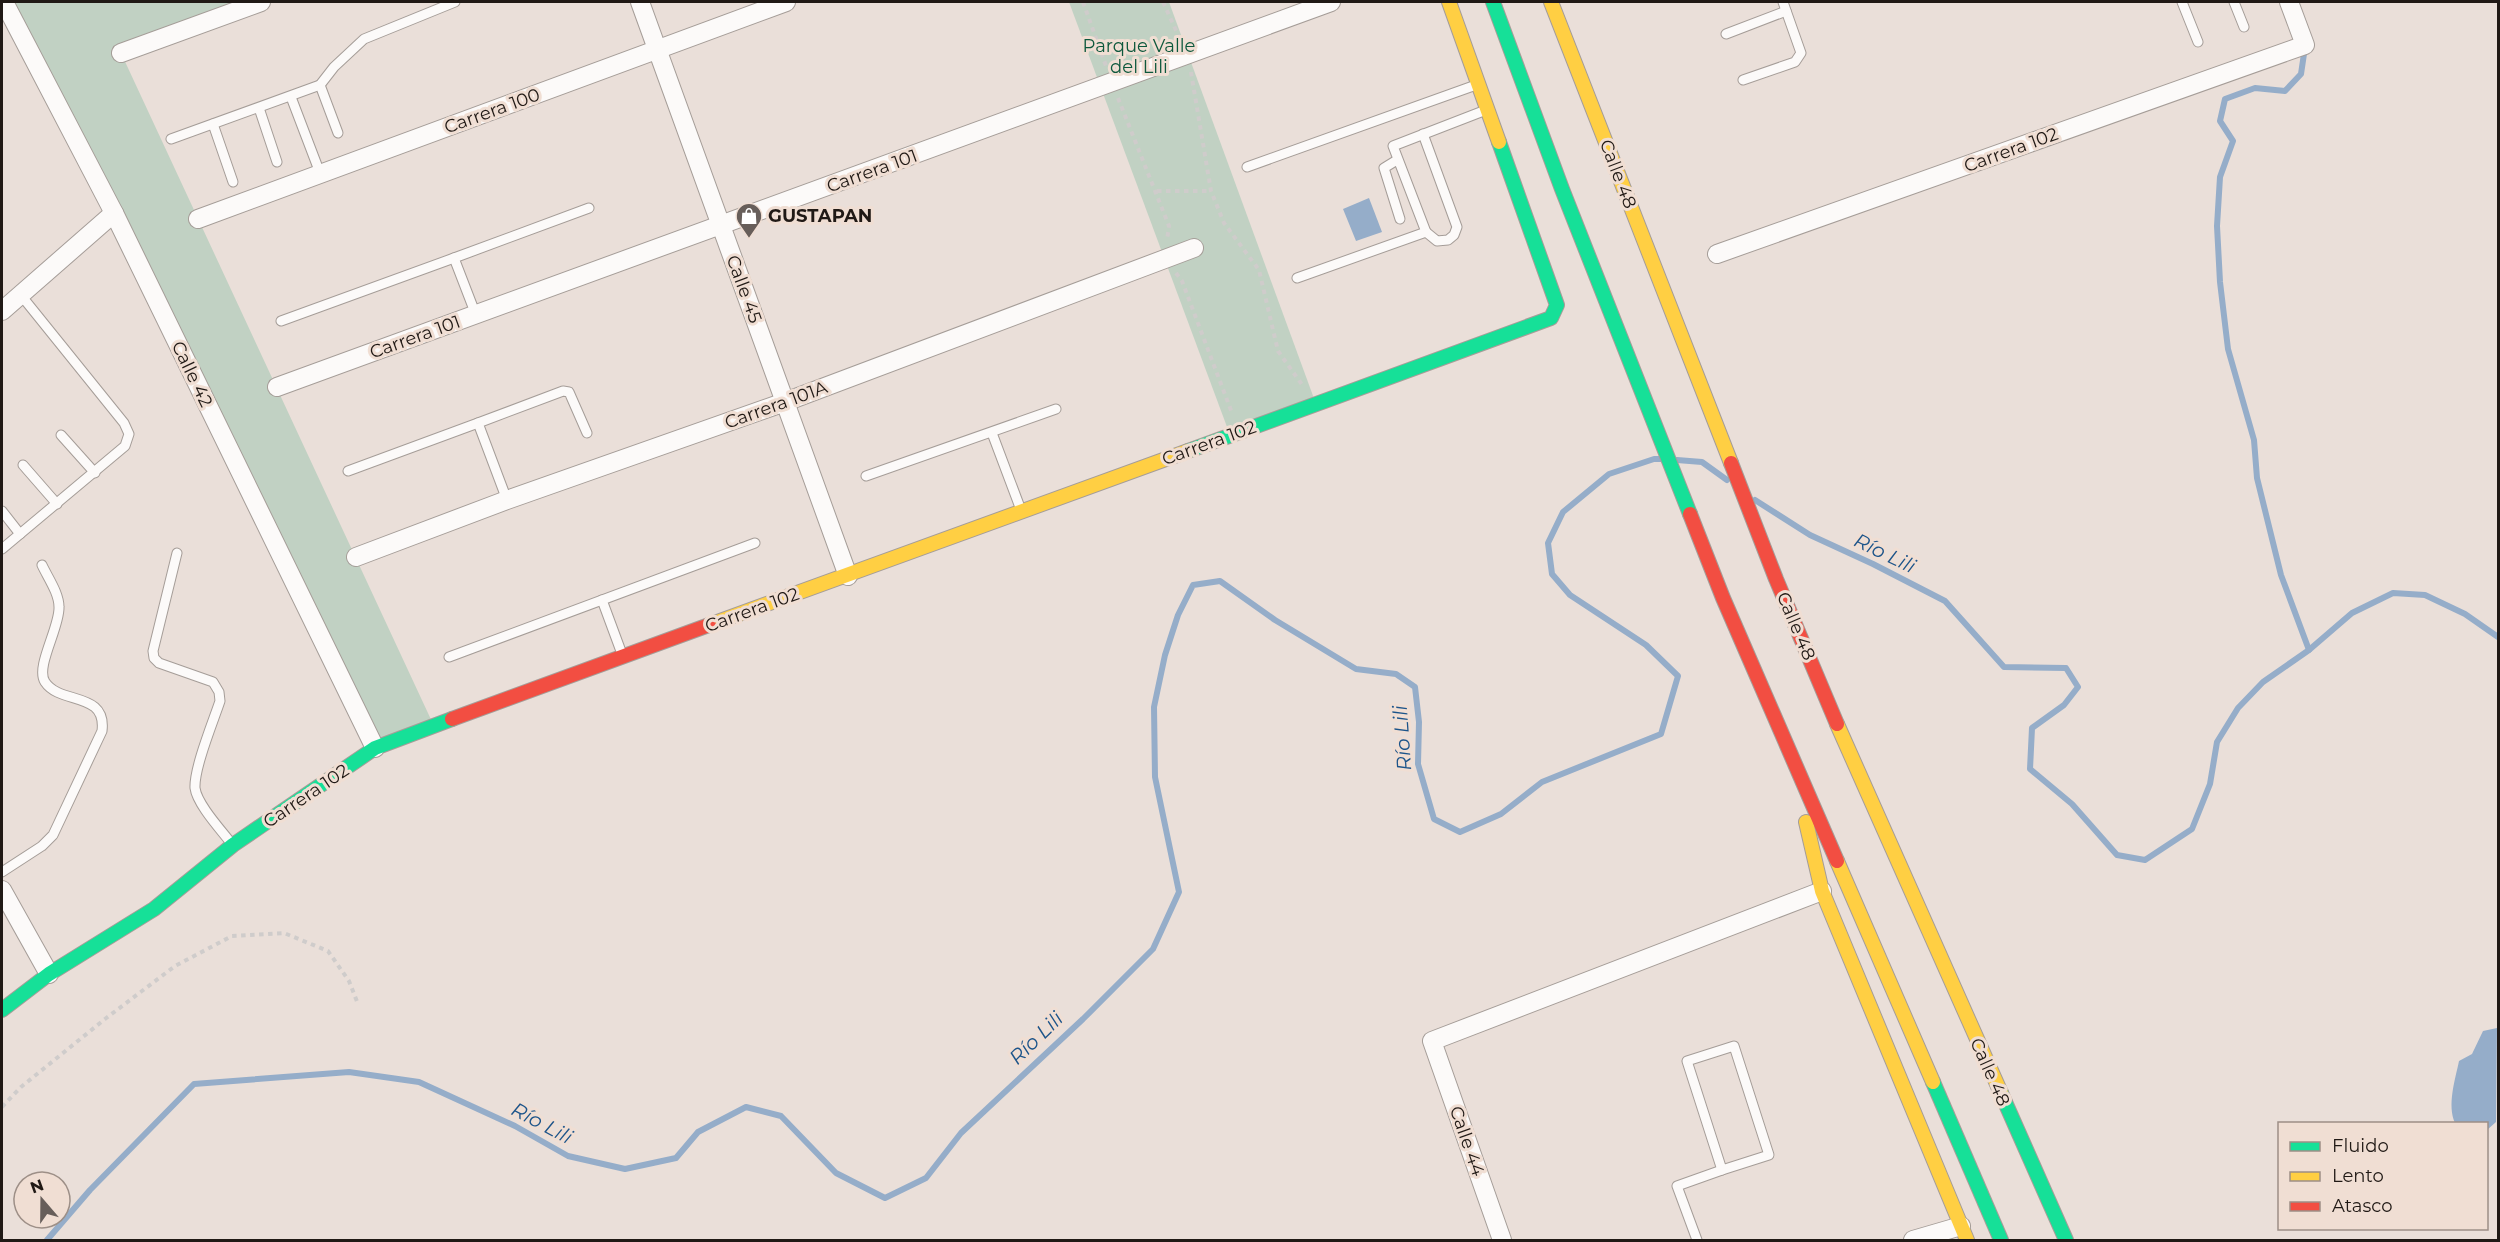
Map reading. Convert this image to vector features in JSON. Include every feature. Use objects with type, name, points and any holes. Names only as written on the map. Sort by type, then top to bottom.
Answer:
[{"type":"main road","points":[[1449,2],[1488,110]]},
{"type":"main road","points":[[1493,2],[1562,189],[1723,598],[2001,1240]]},
{"type":"main road","name":"Calle 48","points":[[1551,2],[1776,579],[1839,729],[2066,1240]]},
{"type":"main road","name":"Carrera 102","points":[[2,1010],[49,974],[154,909],[233,845],[375,748],[1551,318],[1557,305],[1488,110]]},
{"type":"main road","points":[[1789,753],[1822,891],[1964,1233]]},
{"type":"street","name":"Calle 42","points":[[4,2],[114,213],[375,748]]},
{"type":"street","points":[[121,53],[261,2]]},
{"type":"street","name":"Calle 45","points":[[640,2],[848,576]]},
{"type":"street","name":"Carrera 100","points":[[198,219],[786,2]]},
{"type":"street","name":"Carrera 101","points":[[276,387],[1331,2]]},
{"type":"street","name":"Carrera 102","points":[[1717,254],[2305,45],[2289,2]]},
{"type":"street","points":[[2,311],[114,213]]},
{"type":"street","name":"Carrera 101A","points":[[356,557],[507,500],[785,402],[1194,248]]},
{"type":"street","points":[[2,890],[49,974]]},
{"type":"street","name":"Calle 44","points":[[1502,1240],[1432,1041],[1822,891]]},
{"type":"street","points":[[1913,1240],[1964,1233]]},
{"type":"lane","points":[[171,139],[321,85],[334,67],[364,39],[455,2]]},
{"type":"lane","points":[[2182,2],[2198,42]]},
{"type":"lane","points":[[2234,2],[2244,27]]},
{"type":"lane","points":[[1726,34],[1784,6],[1801,53],[1795,62],[1743,80]]},
{"type":"lane","points":[[1247,168],[1478,84]]},
{"type":"lane","points":[[321,85],[338,133]]},
{"type":"lane","points":[[291,97],[320,173]]},
{"type":"lane","points":[[259,108],[277,162]]},
{"type":"lane","points":[[1423,134],[1456,227],[1454,235],[1442,241],[1432,239],[1426,232],[1396,160],[1393,146],[1423,134],[1488,110]]},
{"type":"lane","points":[[213,124],[234,182]]},
{"type":"lane","points":[[1396,160],[1384,168],[1400,219]]},
{"type":"lane","points":[[281,321],[589,208]]},
{"type":"lane","points":[[1297,278],[1426,232]]},
{"type":"lane","points":[[454,258],[476,315]]},
{"type":"lane","points":[[2,549],[125,446],[129,434],[124,423],[20,294]]},
{"type":"lane","points":[[348,471],[563,391],[569,392],[587,433]]},
{"type":"lane","points":[[866,476],[1056,409]]},
{"type":"lane","points":[[478,423],[507,500]]},
{"type":"lane","points":[[992,433],[1022,512]]},
{"type":"lane","points":[[61,435],[95,472]]},
{"type":"lane","points":[[24,465],[57,504]]},
{"type":"lane","points":[[2,511],[20,534]]},
{"type":"lane","points":[[449,657],[755,543]]},
{"type":"lane","points":[[177,553],[153,651],[154,658],[159,663],[213,682],[219,692],[220,701],[196,776],[195,789],[201,803],[233,845]]},
{"type":"lane","points":[[2,872],[42,846],[52,835],[102,731],[103,722],[100,713],[90,704],[52,689],[44,682],[42,670],[59,615],[59,604],[42,565]]},
{"type":"lane","points":[[602,600],[622,656]]},
{"type":"lane","points":[[1697,1240],[1677,1186],[1768,1155],[1734,1046],[1687,1061],[1722,1170]]},
{"type":"path","points":[[1083,2],[1112,83],[1157,191],[1169,226],[1164,259],[1182,281],[1239,433]]},
{"type":"path","points":[[1163,2],[1188,55],[1211,191],[1224,223],[1259,270],[1278,351],[1316,404]]},
{"type":"path","points":[[1157,191],[1211,191]]},
{"type":"path","points":[[2,1107],[21,1087],[88,1032],[175,966],[232,936],[284,933],[328,951],[349,981],[358,1005]]},
{"type":"green space","points":[[4,2],[261,2],[121,53],[434,726],[375,748]]},
{"type":"green space","name":"Parque Valle del Lili","points":[[1069,2],[1169,2],[1316,404],[1230,435]]},
{"type":"water","points":[[1369,198],[1382,232],[1356,241],[1343,209]]},
{"type":"water","points":[[2497,1028],[2496,1122],[2488,1129],[2488,1122],[2455,1122],[2452,1108],[2459,1061],[2472,1054],[2483,1031]]},
{"type":"waterway","points":[[2305,47],[2301,74],[2285,91],[2255,88],[2225,99],[2220,121],[2233,141],[2220,177],[2217,226],[2220,282],[2228,349],[2254,440],[2257,478],[2281,575],[2309,650]]},
{"type":"waterway","name":"Río Lili","points":[[47,1240],[90,1190],[194,1084],[349,1072],[419,1082],[515,1126],[568,1156],[625,1169],[676,1158],[698,1132],[746,1107],[781,1116],[836,1173],[885,1198],[926,1178],[961,1133],[1083,1019],[1153,949],[1179,892],[1155,777],[1154,707],[1165,655],[1178,615],[1193,585],[1220,581],[1275,620],[1356,669],[1396,674],[1415,687],[1419,722],[1418,764],[1434,819],[1460,832],[1501,814],[1542,782],[1661,734],[1678,676],[1646,645],[1570,595],[1552,574],[1548,543],[1563,512],[1609,474],[1654,459],[1661,459]]},
{"type":"waterway","name":"Río Lili","points":[[1677,460],[1702,462],[1727,480]]},
{"type":"waterway","name":"Río Lili","points":[[1755,500],[1810,535],[1945,601],[2004,667],[2066,668],[2078,687],[2064,705],[2032,728],[2030,769],[2072,804],[2117,855],[2145,860],[2192,829],[2210,784],[2217,742],[2238,708],[2263,682],[2309,650],[2352,613],[2393,593],[2425,595],[2465,614],[2498,637]]},
{"type":"traffic: fast","points":[[1493,2],[1562,189],[1690,514]]},
{"type":"traffic: fast","points":[[1188,451],[1551,318],[1557,305],[1499,142]]},
{"type":"traffic: fast","points":[[2,1010],[49,974],[154,909],[233,845],[375,748],[452,719]]},
{"type":"traffic: fast","points":[[1933,1082],[2001,1240]]},
{"type":"traffic: fast","points":[[2001,1093],[2066,1240]]},
{"type":"traffic: slow","points":[[1449,2],[1499,142]]},
{"type":"traffic: slow","points":[[1551,2],[1731,463]]},
{"type":"traffic: slow","points":[[709,625],[1188,451]]},
{"type":"traffic: slow","points":[[1837,724],[2001,1093]]},
{"type":"traffic: slow","points":[[1806,822],[1822,891],[1967,1240]]},
{"type":"traffic: slow","points":[[1837,861],[1933,1082]]},
{"type":"traffic: jam","points":[[1731,463],[1776,579],[1837,724]]},
{"type":"traffic: jam","points":[[1690,514],[1723,598],[1837,861]]},
{"type":"traffic: jam","points":[[452,719],[709,625]]},
{"type":"place","name":"GUSTAPAN","points":[[749,239]]}]
